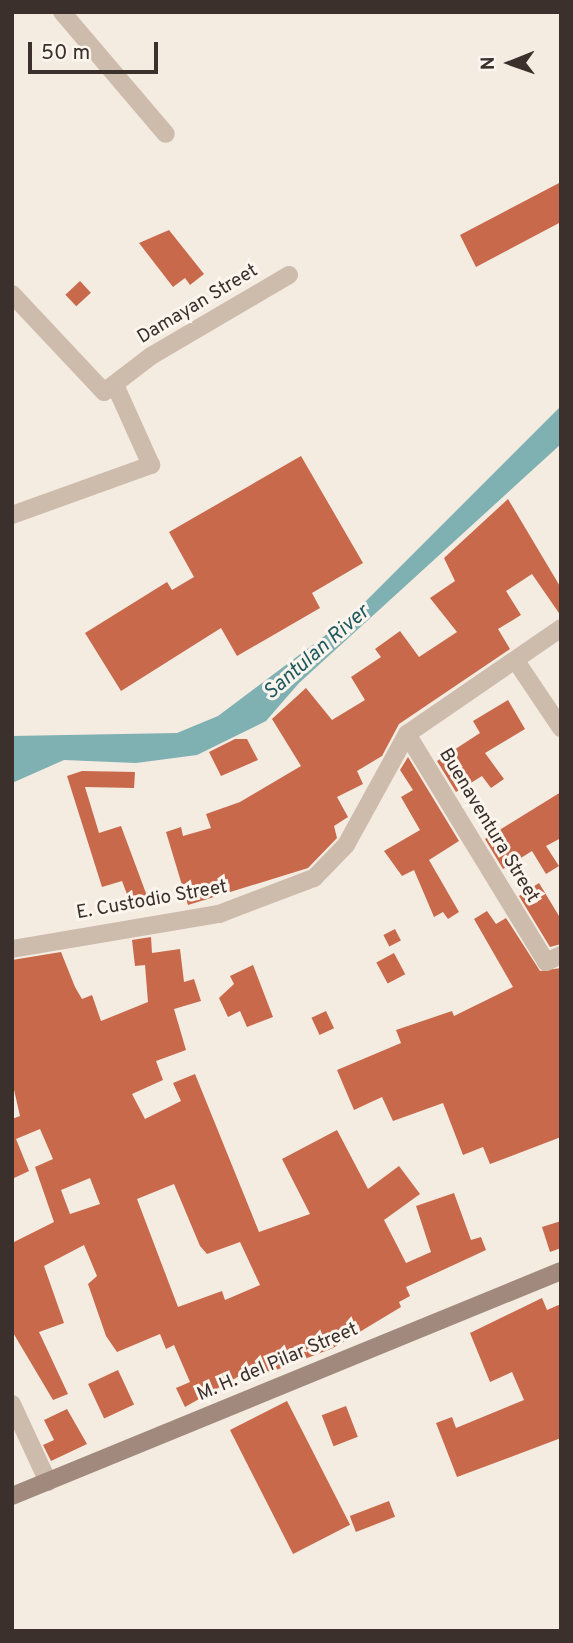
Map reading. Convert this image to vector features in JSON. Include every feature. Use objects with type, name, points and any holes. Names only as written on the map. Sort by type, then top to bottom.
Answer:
[{"type":"main road","name":"M. H. del Pilar Street","points":[[12,1496],[561,1271]]},
{"type":"street","points":[[62,12],[166,134]]},
{"type":"street","name":"Damayan Street","points":[[116,387],[151,356],[289,275]]},
{"type":"street","points":[[12,294],[98,391],[116,387],[151,465],[12,515]]},
{"type":"street","name":"E. Custodio Street","points":[[12,949],[219,914],[314,878],[346,845],[407,734],[561,628]]},
{"type":"street","points":[[516,661],[561,728]]},
{"type":"street","name":"Buenaventura Street","points":[[407,734],[546,962],[561,955]]},
{"type":"street","points":[[12,1404],[48,1482]]},
{"type":"water","name":"Santulan River","points":[[561,406],[561,444],[299,683],[266,721],[197,755],[136,763],[64,760],[12,783],[12,736],[177,733],[218,716],[351,616]]},
{"type":"building","points":[[561,182],[561,222],[476,267],[460,235]]},
{"type":"building","points":[[169,230],[204,274],[190,285],[185,278],[173,287],[139,243]]},
{"type":"building","points":[[80,281],[91,293],[76,306],[65,295]]},
{"type":"building","points":[[301,456],[363,563],[312,593],[320,608],[237,656],[221,628],[121,691],[85,633],[167,582],[172,590],[194,577],[169,532]]},
{"type":"building","points":[[508,499],[561,588],[561,616],[532,574],[506,591],[521,615],[498,629],[510,649],[399,724],[382,756],[357,771],[363,784],[337,797],[348,817],[334,826],[337,838],[308,868],[188,905],[166,832],[181,827],[183,836],[211,828],[206,814],[240,802],[301,766],[272,719],[306,688],[332,720],[365,700],[351,677],[381,657],[375,649],[400,631],[419,657],[457,632],[430,598],[455,581],[444,558]]},
{"type":"building","points":[[508,700],[525,729],[485,753],[504,779],[491,788],[482,776],[456,792],[437,761],[480,733],[473,721]]},
{"type":"building","points":[[235,739],[247,739],[258,760],[221,776],[209,752]]},
{"type":"building","points":[[408,757],[459,841],[429,860],[459,912],[448,919],[443,912],[434,917],[414,870],[402,876],[384,851],[420,830],[401,797],[413,790],[400,770]]},
{"type":"building","points":[[82,771],[135,772],[134,788],[85,787],[99,833],[121,826],[147,896],[130,902],[122,881],[102,887],[67,776]]},
{"type":"building","points":[[561,792],[561,838],[546,846],[559,866],[546,874],[532,851],[503,869],[485,839]]},
{"type":"building","points":[[539,883],[559,916],[561,944],[550,947],[519,896]]},
{"type":"building","points":[[487,911],[496,924],[506,918],[540,971],[561,968],[561,1137],[490,1164],[483,1147],[463,1155],[443,1103],[393,1121],[382,1097],[354,1110],[337,1070],[401,1043],[396,1030],[452,1011],[454,1016],[513,987],[474,919]]},
{"type":"building","points":[[395,929],[401,941],[389,946],[383,935]]},
{"type":"building","points":[[151,937],[152,953],[180,949],[184,982],[194,979],[201,1001],[174,1009],[186,1050],[156,1061],[163,1080],[132,1094],[145,1119],[181,1101],[173,1083],[195,1074],[259,1232],[310,1214],[282,1159],[337,1130],[368,1189],[399,1166],[420,1194],[384,1220],[406,1263],[431,1252],[416,1206],[454,1193],[471,1240],[481,1237],[486,1250],[406,1287],[410,1296],[399,1302],[401,1307],[333,1348],[271,1372],[255,1367],[185,1407],[176,1388],[190,1382],[174,1345],[166,1349],[160,1334],[117,1352],[106,1336],[88,1284],[97,1276],[84,1245],[44,1266],[64,1323],[39,1332],[68,1394],[53,1400],[12,1331],[12,1243],[54,1222],[35,1167],[53,1159],[40,1129],[16,1139],[29,1171],[12,1179],[12,1119],[20,1116],[12,1081],[12,960],[61,952],[75,987],[82,999],[92,995],[101,1021],[148,1002],[145,965],[135,966],[132,940]],"holes":[[[90,1178],[100,1204],[70,1214],[61,1190]],[[174,1184],[200,1246],[207,1254],[240,1242],[260,1285],[225,1300],[222,1291],[178,1307],[137,1199]]]},
{"type":"building","points":[[394,953],[405,974],[388,984],[376,962]]},
{"type":"building","points":[[253,965],[273,1017],[247,1027],[240,1011],[228,1017],[219,998],[234,984],[230,976]]},
{"type":"building","points":[[326,1011],[334,1028],[320,1035],[311,1018]]},
{"type":"building","points":[[561,1221],[561,1248],[550,1252],[542,1227]]},
{"type":"building","points":[[542,1298],[547,1310],[561,1304],[561,1438],[457,1477],[436,1423],[452,1417],[456,1428],[524,1400],[512,1372],[490,1382],[470,1333]]},
{"type":"building","points":[[118,1370],[134,1404],[104,1418],[88,1384]]},
{"type":"building","points":[[287,1401],[350,1525],[293,1554],[230,1430]]},
{"type":"building","points":[[346,1406],[358,1437],[334,1446],[322,1415]]},
{"type":"building","points":[[67,1409],[87,1444],[51,1461],[43,1445],[54,1440],[44,1420]]},
{"type":"building","points":[[389,1501],[395,1517],[356,1532],[350,1516]]}]
